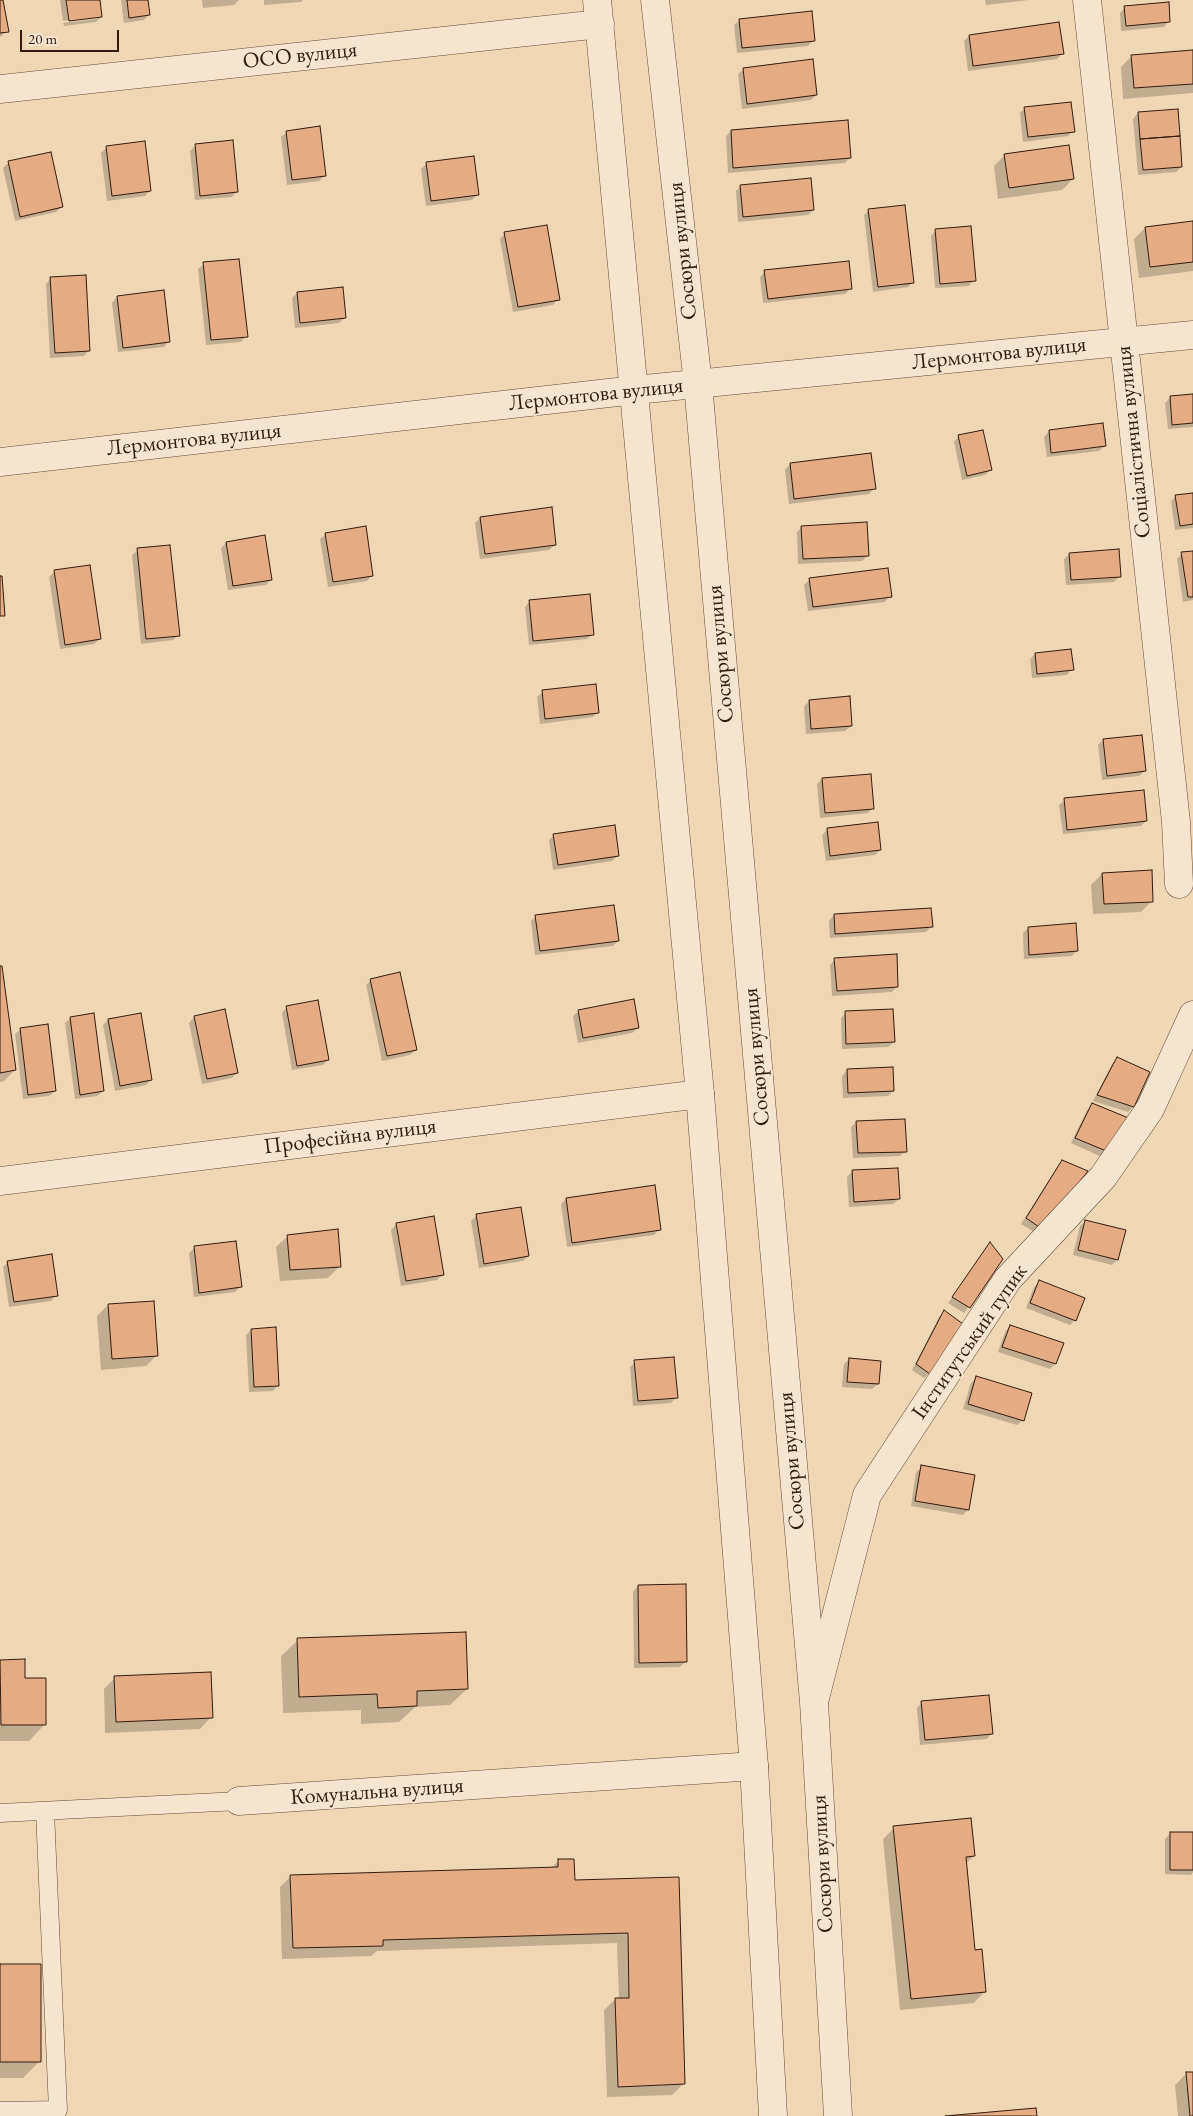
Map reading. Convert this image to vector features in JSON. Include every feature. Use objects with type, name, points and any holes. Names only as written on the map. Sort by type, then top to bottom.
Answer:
[{"type":"street","name":"Сосюри вулиця","points":[[655,0],[698,384],[814,1702],[838,2116]]},
{"type":"street","name":"Соціалістична вулиця","points":[[1087,0],[1176,822],[1179,884]]},
{"type":"street","name":"ОСО вулиця","points":[[0,89],[599,12]]},
{"type":"street","points":[[599,12],[700,1094],[754,1766],[773,2116]]},
{"type":"street","name":"Лермонтова вулиця","points":[[0,462],[635,390],[1193,335]]},
{"type":"street","name":"Інститутський тупик","points":[[814,1702],[867,1495],[1008,1279],[1103,1178],[1150,1109],[1193,1015]]},
{"type":"street","name":"Професійна вулиця","points":[[0,1181],[700,1094]]},
{"type":"street","name":"Комунальна вулиця","points":[[239,1802],[754,1766]]},
{"type":"lane","name":"Комунальна вулиця","points":[[0,1813],[239,1802]]},
{"type":"lane","points":[[0,2111],[58,2110],[45,1811]]},
{"type":"building","points":[[0,0],[3,0],[9,32],[0,33]]},
{"type":"building","points":[[66,0],[100,0],[102,17],[69,21]]},
{"type":"building","points":[[127,0],[148,0],[150,15],[129,18]]},
{"type":"building","points":[[1169,2],[1170,22],[1126,26],[1124,6]]},
{"type":"building","points":[[812,11],[815,41],[742,48],[739,19]]},
{"type":"building","points":[[1059,22],[1064,54],[973,66],[969,35]]},
{"type":"building","points":[[1193,50],[1193,84],[1134,88],[1131,55]]},
{"type":"building","points":[[813,59],[817,95],[747,104],[743,68]]},
{"type":"building","points":[[1071,102],[1075,132],[1028,137],[1024,107]]},
{"type":"building","points":[[1178,109],[1180,136],[1140,139],[1138,112]]},
{"type":"building","points":[[848,120],[851,158],[733,168],[731,130]]},
{"type":"building","points":[[320,126],[326,176],[292,180],[286,131]]},
{"type":"building","points":[[1180,136],[1182,167],[1143,170],[1140,139]]},
{"type":"building","points":[[233,140],[238,192],[200,196],[195,144]]},
{"type":"building","points":[[145,141],[151,191],[112,196],[106,146]]},
{"type":"building","points":[[1069,145],[1074,179],[1009,188],[1004,154]]},
{"type":"building","points":[[51,152],[63,207],[20,217],[8,161]]},
{"type":"building","points":[[474,156],[479,195],[431,201],[426,162]]},
{"type":"building","points":[[811,178],[814,210],[743,217],[740,185]]},
{"type":"building","points":[[905,205],[914,283],[878,287],[868,209]]},
{"type":"building","points":[[1193,221],[1193,262],[1150,267],[1145,227]]},
{"type":"building","points":[[547,225],[560,300],[518,307],[504,232]]},
{"type":"building","points":[[971,226],[976,281],[940,284],[935,229]]},
{"type":"building","points":[[239,259],[248,337],[211,340],[203,262]]},
{"type":"building","points":[[849,261],[852,289],[768,299],[764,270]]},
{"type":"building","points":[[86,275],[90,351],[55,353],[50,277]]},
{"type":"building","points":[[343,287],[346,318],[300,323],[297,292]]},
{"type":"building","points":[[164,290],[170,342],[123,348],[117,296]]},
{"type":"building","points":[[1193,394],[1193,423],[1172,425],[1170,396]]},
{"type":"building","points":[[1103,423],[1106,446],[1051,453],[1049,430]]},
{"type":"building","points":[[983,430],[992,470],[967,476],[958,435]]},
{"type":"building","points":[[871,453],[876,489],[794,499],[790,463]]},
{"type":"building","points":[[1193,493],[1193,524],[1180,526],[1175,495]]},
{"type":"building","points":[[552,507],[556,545],[485,554],[480,517]]},
{"type":"building","points":[[867,522],[869,556],[803,559],[801,526]]},
{"type":"building","points":[[366,526],[373,576],[333,582],[325,533]]},
{"type":"building","points":[[265,535],[272,580],[233,586],[226,542]]},
{"type":"building","points":[[170,545],[180,636],[146,639],[137,548]]},
{"type":"building","points":[[1119,549],[1121,577],[1071,580],[1069,553]]},
{"type":"building","points":[[1193,551],[1193,597],[1188,597],[1181,552]]},
{"type":"building","points":[[90,565],[101,639],[65,645],[54,570]]},
{"type":"building","points":[[888,568],[892,597],[813,607],[809,578]]},
{"type":"building","points":[[0,576],[2,576],[5,616],[0,616]]},
{"type":"building","points":[[590,594],[594,635],[533,641],[529,600]]},
{"type":"building","points":[[1071,649],[1074,670],[1037,674],[1035,653]]},
{"type":"building","points":[[596,684],[599,713],[545,719],[542,690]]},
{"type":"building","points":[[850,696],[852,726],[811,729],[809,700]]},
{"type":"building","points":[[1142,735],[1146,771],[1107,776],[1103,739]]},
{"type":"building","points":[[871,774],[874,809],[825,813],[822,778]]},
{"type":"building","points":[[1144,790],[1147,821],[1067,830],[1064,798]]},
{"type":"building","points":[[878,822],[881,850],[830,856],[827,828]]},
{"type":"building","points":[[615,825],[619,856],[558,865],[553,834]]},
{"type":"building","points":[[1152,870],[1153,902],[1104,904],[1102,873]]},
{"type":"building","points":[[614,905],[619,941],[540,951],[535,915]]},
{"type":"building","points":[[931,908],[933,927],[835,934],[834,914]]},
{"type":"building","points":[[1076,923],[1078,951],[1029,955],[1028,927]]},
{"type":"building","points":[[897,954],[898,987],[837,991],[834,958]]},
{"type":"building","points":[[0,966],[2,966],[16,1070],[0,1073]]},
{"type":"building","points":[[400,972],[417,1050],[387,1056],[370,979]]},
{"type":"building","points":[[634,999],[639,1028],[583,1038],[578,1010]]},
{"type":"building","points":[[318,1000],[329,1060],[297,1066],[286,1006]]},
{"type":"building","points":[[225,1009],[238,1073],[207,1079],[194,1016]]},
{"type":"building","points":[[893,1009],[895,1042],[846,1044],[845,1011]]},
{"type":"building","points":[[94,1013],[104,1091],[80,1095],[70,1017]]},
{"type":"building","points":[[141,1013],[152,1080],[120,1086],[108,1019]]},
{"type":"building","points":[[48,1024],[56,1091],[28,1095],[20,1028]]},
{"type":"building","points":[[1117,1057],[1150,1072],[1134,1107],[1097,1095]]},
{"type":"building","points":[[893,1067],[894,1091],[848,1093],[847,1069]]},
{"type":"building","points":[[1092,1103],[1131,1119],[1111,1153],[1075,1138]]},
{"type":"building","points":[[905,1119],[907,1152],[858,1153],[856,1121]]},
{"type":"building","points":[[1062,1160],[1088,1171],[1042,1229],[1026,1218]]},
{"type":"building","points":[[898,1168],[900,1199],[854,1202],[852,1170]]},
{"type":"building","points":[[655,1185],[661,1230],[572,1243],[566,1198]]},
{"type":"building","points":[[521,1207],[529,1256],[484,1264],[476,1214]]},
{"type":"building","points":[[434,1216],[444,1275],[406,1281],[396,1223]]},
{"type":"building","points":[[1085,1220],[1126,1230],[1118,1260],[1078,1250]]},
{"type":"building","points":[[338,1229],[341,1267],[290,1270],[287,1235]]},
{"type":"building","points":[[236,1241],[242,1287],[199,1293],[194,1246]]},
{"type":"building","points":[[990,1242],[1003,1259],[970,1308],[952,1297]]},
{"type":"building","points":[[52,1254],[58,1296],[14,1302],[7,1261]]},
{"type":"building","points":[[1039,1280],[1085,1298],[1076,1321],[1030,1303]]},
{"type":"building","points":[[154,1301],[158,1356],[112,1359],[108,1304]]},
{"type":"building","points":[[944,1310],[963,1324],[930,1374],[916,1364]]},
{"type":"building","points":[[1010,1325],[1064,1343],[1056,1364],[1002,1347]]},
{"type":"building","points":[[276,1327],[279,1386],[254,1387],[251,1329]]},
{"type":"building","points":[[674,1357],[678,1398],[638,1401],[634,1360]]},
{"type":"building","points":[[849,1358],[881,1361],[879,1384],[847,1382]]},
{"type":"building","points":[[976,1376],[1032,1393],[1024,1421],[968,1404]]},
{"type":"building","points":[[921,1465],[975,1475],[969,1510],[915,1501]]},
{"type":"building","points":[[686,1584],[687,1662],[639,1663],[638,1585]]},
{"type":"building","points":[[466,1632],[468,1689],[417,1691],[417,1706],[378,1708],[377,1694],[299,1697],[297,1638]]},
{"type":"building","points":[[25,1659],[25,1678],[46,1678],[46,1725],[1,1725],[0,1660]]},
{"type":"building","points":[[211,1672],[213,1718],[116,1722],[114,1676]]},
{"type":"building","points":[[989,1695],[993,1734],[925,1740],[921,1701]]},
{"type":"building","points":[[971,1818],[975,1856],[966,1857],[975,1950],[982,1949],[986,1992],[911,1999],[893,1826]]},
{"type":"building","points":[[1170,1832],[1193,1832],[1193,1870],[1170,1870]]},
{"type":"building","points":[[558,1859],[574,1859],[575,1880],[679,1877],[685,2084],[618,2087],[615,1998],[629,1998],[628,1933],[383,1940],[383,1946],[293,1948],[290,1875],[558,1867]]},
{"type":"building","points":[[0,1964],[41,1964],[41,2062],[0,2062]]},
{"type":"building","points":[[1186,2072],[1193,2072],[1193,2116],[1190,2116]]},
{"type":"building","points":[[1036,2108],[1037,2116],[945,2116]]}]
